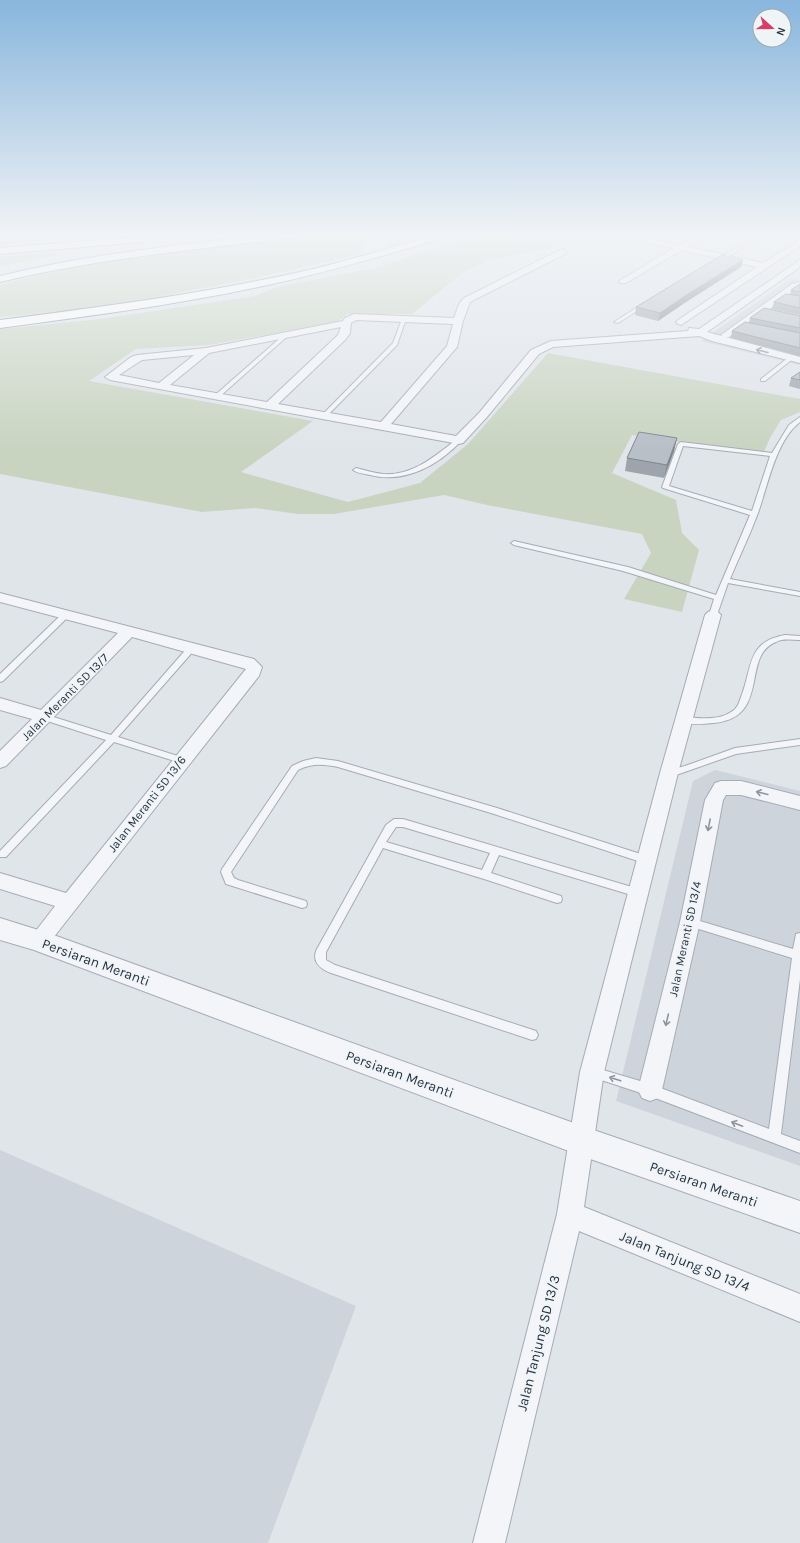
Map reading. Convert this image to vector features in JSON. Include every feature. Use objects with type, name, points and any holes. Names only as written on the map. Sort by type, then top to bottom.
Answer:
[{"type":"highway","points":[[0,324],[118,307]]},
{"type":"street","points":[[383,426],[452,347],[463,307]]},
{"type":"street","points":[[681,322],[703,307]]},
{"type":"street","points":[[692,332],[726,307]]},
{"type":"street","points":[[692,332],[733,307]]},
{"type":"street","points":[[716,339],[745,326],[760,311],[767,307]]},
{"type":"street","points":[[760,311],[774,314]]},
{"type":"street","points":[[458,321],[360,316],[348,320],[346,323],[288,333],[206,351],[138,357],[110,376],[160,387],[458,440],[483,415],[535,352],[542,347],[586,340],[692,332],[795,359]]},
{"type":"street","points":[[269,406],[342,337],[345,333],[346,323]]},
{"type":"street","points":[[160,387],[206,351]]},
{"type":"street","points":[[4,602],[66,615],[192,648]]},
{"type":"street","name":"Jalan Tanjung SD 13/3","points":[[489,1543],[570,1214],[592,1072],[683,720],[715,607]]},
{"type":"street","name":"Jalan Meranti SD 13/7","points":[[0,762],[129,631]]},
{"type":"street","name":"Jalan Meranti SD 13/6","points":[[39,941],[181,760],[253,672],[254,667],[248,663],[192,648]]},
{"type":"street","points":[[0,704],[44,717]]},
{"type":"street","name":"Jalan Meranti SD 13/4","points":[[650,1090],[690,922],[714,800],[722,788],[741,788],[800,802]]},
{"type":"street","points":[[0,882],[70,902]]},
{"type":"street","name":"Persiaran Meranti","points":[[0,929],[39,941],[582,1141],[800,1217]]},
{"type":"street","name":"Jalan Tanjung SD 13/4","points":[[570,1214],[800,1308]]},
{"type":"lane","points":[[616,322],[640,307]]},
{"type":"lane","points":[[324,416],[395,344],[404,319]]},
{"type":"lane","points":[[216,397],[288,333]]},
{"type":"lane","points":[[763,380],[795,359]]},
{"type":"lane","points":[[514,543],[625,569],[715,607],[754,514],[774,455],[791,426],[800,419]]},
{"type":"lane","points":[[356,470],[383,476],[403,476],[417,471],[437,458],[458,440]]},
{"type":"lane","points":[[754,514],[665,487],[681,444],[774,455]]},
{"type":"lane","points":[[726,580],[800,594]]},
{"type":"lane","points":[[0,679],[66,615]]},
{"type":"lane","points":[[683,720],[702,721],[726,718],[735,714],[743,704],[759,652],[765,643],[775,638],[786,636],[800,638]]},
{"type":"lane","points":[[3,854],[112,739],[192,648]]},
{"type":"lane","points":[[44,717],[181,760]]},
{"type":"lane","points":[[669,773],[682,771],[724,754],[745,749],[800,742]]},
{"type":"lane","points":[[302,904],[234,883],[230,881],[226,872],[295,768],[308,761],[325,761],[338,764],[494,810],[647,860]]},
{"type":"lane","points":[[532,1035],[331,968],[322,962],[321,952],[394,823],[402,823],[638,893]]},
{"type":"lane","points":[[381,844],[485,875],[557,899]]},
{"type":"lane","points":[[485,875],[496,850]]},
{"type":"lane","points":[[690,922],[799,955]]},
{"type":"lane","points":[[774,1138],[799,955],[800,937]]},
{"type":"lane","points":[[592,1072],[650,1090],[800,1147]]},
{"type":"shaded area","points":[[750,307],[800,307],[800,365],[701,341]]},
{"type":"shaded area","points":[[715,770],[800,791],[800,1166],[616,1101],[693,781]]},
{"type":"shaded area","points":[[0,1150],[356,1306],[268,1543],[0,1543]]},
{"type":"green space","points":[[0,307],[91,307],[46,313],[0,317]]},
{"type":"green space","points":[[181,307],[421,307],[412,314],[347,314],[338,322],[209,345],[136,349],[89,381],[313,421],[241,472],[348,502],[420,483],[468,444],[548,353],[800,399],[800,412],[781,420],[770,438],[763,454],[632,435],[612,473],[676,500],[682,533],[699,550],[682,612],[624,599],[651,553],[642,534],[487,505],[444,495],[334,514],[298,514],[255,508],[202,512],[0,474],[0,329],[100,319]]},
{"type":"building","points":[[636,307],[669,307],[660,313]]},
{"type":"building","points":[[764,308],[800,316],[800,328],[750,318]]},
{"type":"building","points":[[745,322],[800,333],[800,348],[732,331]]},
{"type":"building","points":[[800,372],[800,380],[791,378]]},
{"type":"building","points":[[639,432],[677,438],[667,465],[627,458]]}]
